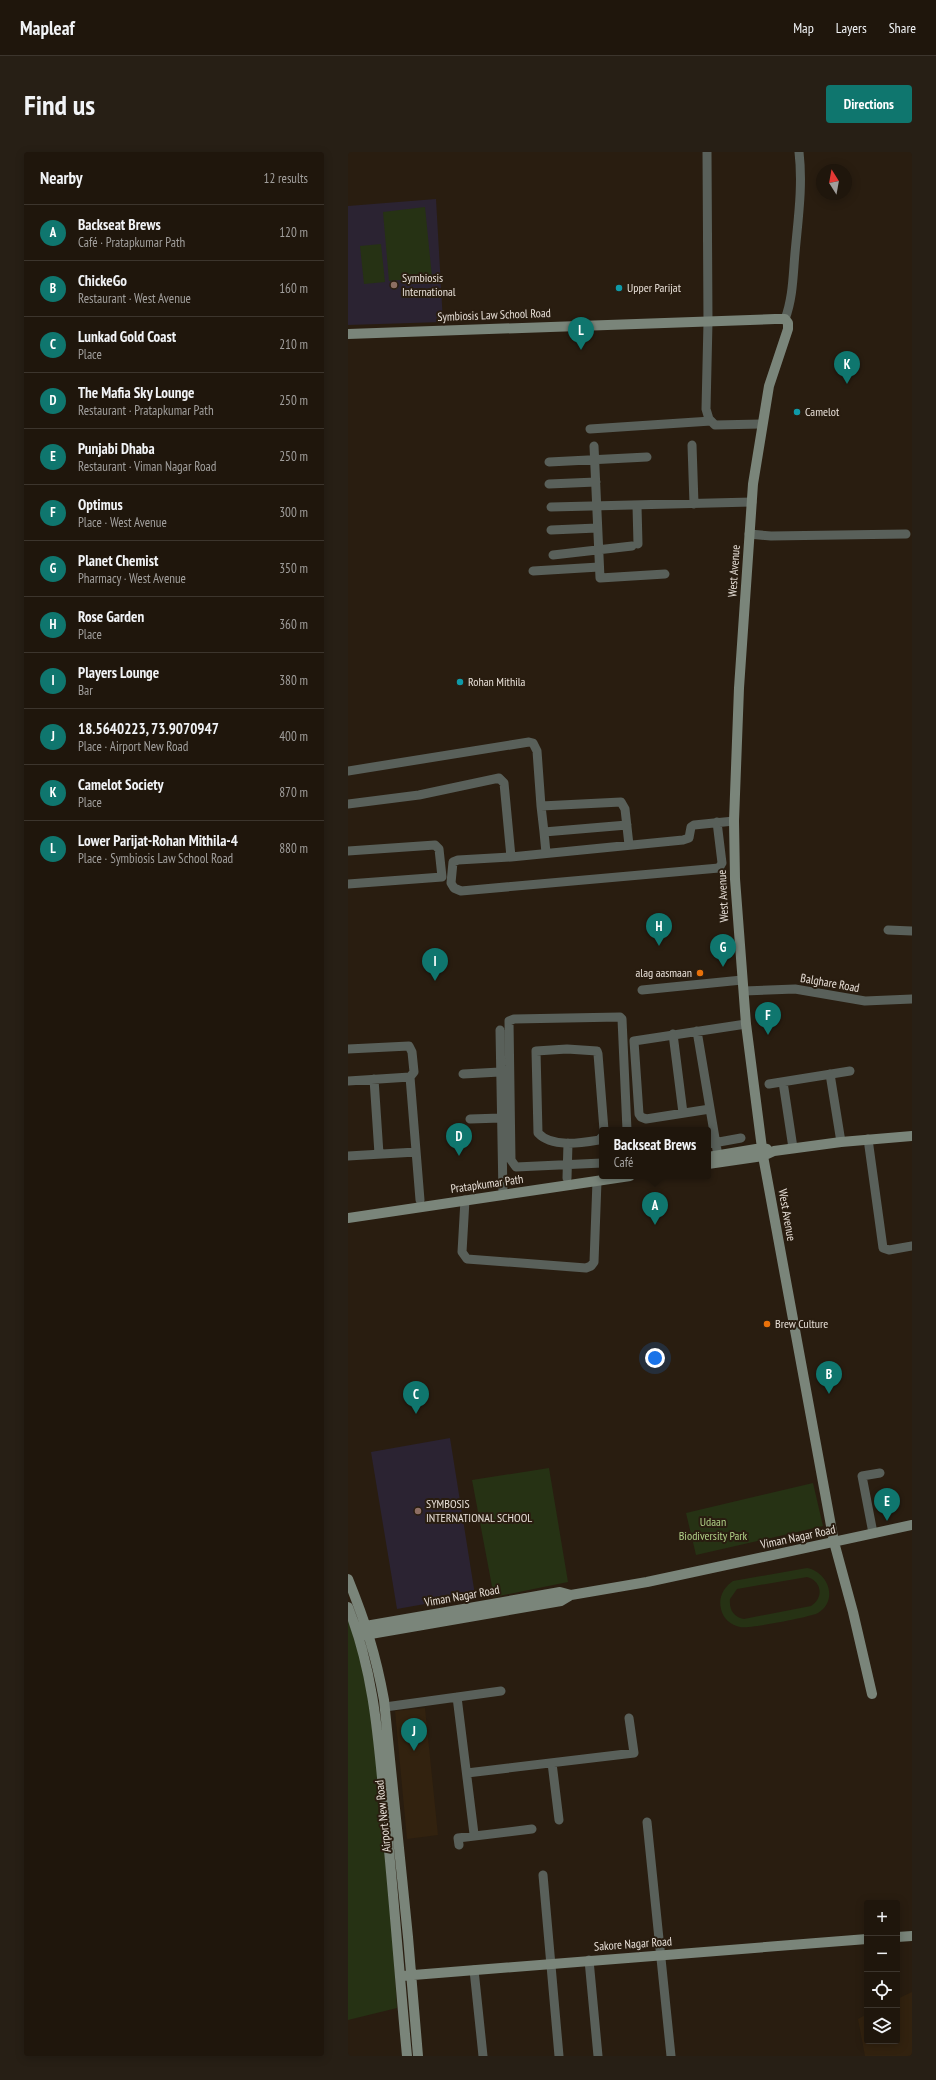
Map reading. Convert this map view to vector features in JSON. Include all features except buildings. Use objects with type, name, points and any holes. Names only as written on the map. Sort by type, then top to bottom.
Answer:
[{"type":"street","points":[[707,152],[708,322],[706,409],[711,421],[715,425],[761,424]]},
{"type":"street","points":[[785,319],[790,301],[800,193],[799,152]]},
{"type":"street","name":"Symbiosis Law School Road","points":[[348,334],[580,324],[785,319]]},
{"type":"street","name":"West Avenue","points":[[785,319],[788,323],[788,329],[769,386],[761,424],[749,534],[739,688],[734,821],[735,878],[746,1024],[763,1152],[834,1542],[853,1612],[872,1694]]},
{"type":"street","points":[[590,429],[711,421]]},
{"type":"street","points":[[692,445],[694,504]]},
{"type":"street","points":[[594,446],[600,578],[666,574]]},
{"type":"street","points":[[549,462],[647,457]]},
{"type":"street","points":[[550,484],[596,482]]},
{"type":"street","points":[[551,507],[752,502]]},
{"type":"street","points":[[553,555],[599,551],[635,545],[637,506]]},
{"type":"street","points":[[552,530],[597,528]]},
{"type":"street","points":[[749,534],[771,536],[906,534]]},
{"type":"street","points":[[533,571],[599,567]]},
{"type":"street","points":[[348,771],[529,742],[536,746],[537,751],[546,853]]},
{"type":"street","points":[[348,804],[419,795],[499,778],[504,783],[511,856]]},
{"type":"street","points":[[541,806],[617,800],[624,805],[629,845]]},
{"type":"street","points":[[446,879],[453,862],[458,860],[687,840],[692,825],[734,821]]},
{"type":"street","points":[[348,851],[435,845],[439,849],[446,879],[454,888],[461,891],[719,868],[722,863],[717,822]]},
{"type":"street","points":[[544,832],[626,825]]},
{"type":"street","points":[[348,884],[446,879]]},
{"type":"street","points":[[888,930],[912,931]]},
{"type":"street","points":[[642,990],[742,980]]},
{"type":"street","name":"Balghare Road","points":[[744,991],[795,988],[865,1001],[912,999]]},
{"type":"street","points":[[599,1163],[567,1166],[516,1167],[511,1160],[510,1021],[514,1019],[620,1017],[622,1019],[627,1127]]},
{"type":"street","points":[[710,1109],[646,1119],[641,1117],[639,1114],[634,1041],[746,1024]]},
{"type":"street","points":[[500,1030],[500,1118],[503,1192]]},
{"type":"street","points":[[697,1031],[710,1109],[713,1156],[774,1151],[868,1139],[912,1136]]},
{"type":"street","points":[[673,1034],[683,1114]]},
{"type":"street","points":[[348,1050],[409,1046],[412,1052],[414,1072],[410,1077],[420,1200]]},
{"type":"street","points":[[599,1140],[568,1143],[542,1138],[538,1133],[536,1051],[567,1049],[597,1051],[604,1127]]},
{"type":"street","points":[[769,1084],[850,1071]]},
{"type":"street","points":[[463,1074],[500,1072]]},
{"type":"street","points":[[830,1074],[840,1142]]},
{"type":"street","points":[[348,1080],[410,1077]]},
{"type":"street","points":[[374,1079],[379,1154]]},
{"type":"street","points":[[783,1082],[793,1148]]},
{"type":"street","points":[[470,1119],[500,1118]]},
{"type":"street","points":[[712,1143],[741,1138]]},
{"type":"street","points":[[868,1139],[883,1248],[889,1250],[912,1246]]},
{"type":"street","points":[[567,1178],[568,1143]]},
{"type":"street","points":[[348,1156],[416,1152]]},
{"type":"street","points":[[711,1163],[763,1152]]},
{"type":"street","name":"Pratapkumar Path","points":[[348,1218],[399,1207],[420,1200],[503,1192],[599,1177]]},
{"type":"street","name":"Pratapkumar Path","points":[[348,1211],[466,1200],[567,1178],[599,1177]]},
{"type":"street","points":[[466,1200],[462,1252],[467,1259],[586,1268],[591,1266],[594,1262],[600,1179]]},
{"type":"street","points":[[873,1533],[862,1476],[880,1473]]},
{"type":"street","name":"Viman Nagar Road","points":[[363,1631],[560,1592],[571,1595],[647,1582],[912,1525]]},
{"type":"street","name":"Airport New Road","points":[[348,1579],[363,1631],[374,1701],[406,1975],[418,2056]]},
{"type":"street","name":"Airport New Road","points":[[348,1607],[363,1631],[378,1665],[385,1707],[406,1975],[407,2056]]},
{"type":"street","points":[[385,1707],[500,1691]]},
{"type":"street","points":[[457,1697],[474,1834]]},
{"type":"street","points":[[467,1773],[634,1753],[630,1718]]},
{"type":"street","points":[[552,1763],[559,1820]]},
{"type":"street","points":[[647,1822],[672,2056]]},
{"type":"street","points":[[459,1845],[458,1838],[474,1834],[532,1828]]},
{"type":"street","points":[[542,1875],[558,2056]]},
{"type":"street","points":[[900,1937],[912,1936]]},
{"type":"street","name":"Sakore Nagar Road","points":[[406,1975],[864,1939]]},
{"type":"street","points":[[589,1960],[598,2056]]},
{"type":"street","points":[[474,1970],[483,2056]]},
{"type":"shaded area","name":"Symbiosis International","points":[[436,199],[443,322],[348,325],[348,206]]},
{"type":"shaded area","name":"SYMBOSIS INTERNATIONAL SCHOOL","points":[[450,1438],[475,1595],[397,1609],[371,1452]]},
{"type":"shaded area","points":[[425,1708],[438,1835],[407,1839],[395,1711]]},
{"type":"shaded area","points":[[912,1992],[912,2056],[865,2056],[858,2019],[864,2016],[864,2044],[900,2044],[900,1998]]},
{"type":"green space","points":[[425,207],[432,277],[389,281],[383,212]]},
{"type":"green space","points":[[381,244],[385,282],[364,284],[360,246]]},
{"type":"green space","points":[[549,1468],[568,1582],[494,1597],[472,1480]]},
{"type":"green space","name":"Udaan Biodiversity Park","points":[[813,1483],[823,1526],[696,1555],[686,1513]]},
{"type":"green space","points":[[807,1568],[821,1575],[825,1581],[828,1587],[828,1601],[818,1613],[813,1615],[766,1625],[740,1627],[734,1625],[726,1619],[722,1613],[720,1605],[722,1593],[733,1581]],"holes":[[[807,1577],[816,1582],[820,1590],[818,1599],[811,1606],[744,1619],[737,1617],[731,1610],[730,1599],[737,1589]]]},
{"type":"green space","points":[[348,1618],[369,1689],[393,1941],[397,2008],[348,2020]]},
{"type":"place","name":"Symbiosis International","points":[[394,285]]},
{"type":"place","name":"Upper Parijat","points":[[619,288]]},
{"type":"place","name":"Lower Parijat-Rohan Mithila-4","points":[[581,350]]},
{"type":"place","name":"Camelot Society","points":[[847,384]]},
{"type":"place","name":"Camelot","points":[[797,412]]},
{"type":"place","name":"Rohan Mithila","points":[[460,682]]},
{"type":"place","name":"Rose Garden","points":[[659,946]]},
{"type":"place","name":"Planet Chemist","points":[[723,967]]},
{"type":"place","name":"alag aasmaan","points":[[700,973]]},
{"type":"place","name":"Players Lounge","points":[[435,981]]},
{"type":"place","name":"Optimus","points":[[768,1035]]},
{"type":"place","name":"The Mafia Sky Lounge","points":[[459,1156]]},
{"type":"place","name":"Backseat Brews","points":[[655,1225]]},
{"type":"place","name":"Brew Culture","points":[[767,1324]]},
{"type":"place","name":"ChickeGo","points":[[829,1394]]},
{"type":"place","name":"Lunkad Gold Coast","points":[[416,1414]]},
{"type":"place","name":"SYMBOSIS INTERNATIONAL SCHOOL","points":[[418,1511]]},
{"type":"place","name":"Punjabi Dhaba","points":[[887,1521]]},
{"type":"place","name":"18.5640223, 73.9070947","points":[[414,1751]]}]
